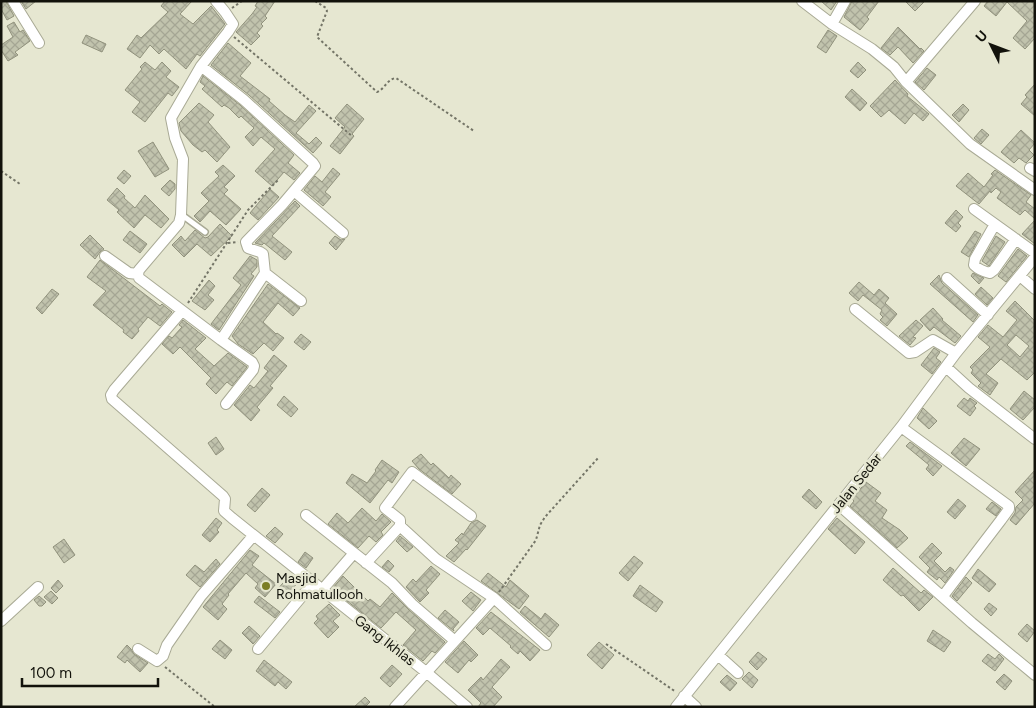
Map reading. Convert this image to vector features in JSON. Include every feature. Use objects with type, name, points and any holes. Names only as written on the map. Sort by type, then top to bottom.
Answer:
[{"type":"street","points":[[13,1],[38,43]]},
{"type":"street","points":[[216,1],[233,24],[201,66],[171,118],[175,138],[183,159],[182,215],[178,224],[139,270],[138,274],[139,278],[252,362],[253,370],[226,404]]},
{"type":"street","points":[[802,1],[832,24],[872,49],[894,68],[970,144],[1035,190]]},
{"type":"street","points":[[832,24],[846,1]]},
{"type":"street","points":[[906,82],[975,1]]},
{"type":"street","points":[[201,66],[244,100],[313,162],[315,166],[246,242],[248,248],[263,254],[265,272],[221,340]]},
{"type":"street","points":[[294,191],[344,233]]},
{"type":"street","points":[[974,208],[1035,253]]},
{"type":"street","points":[[995,224],[975,259],[974,265],[976,267],[990,273],[1016,239]]},
{"type":"street","points":[[105,256],[129,273],[138,274]]},
{"type":"street","name":"Jalan Sedar","points":[[676,707],[901,427],[956,353],[1035,258]]},
{"type":"street","points":[[265,272],[301,301]]},
{"type":"street","points":[[1020,276],[1035,289]]},
{"type":"street","points":[[947,278],[988,315]]},
{"type":"street","points":[[854,309],[909,352],[915,352],[933,340],[956,353]]},
{"type":"street","name":"Gang Ikhlas","points":[[182,311],[114,390],[112,397],[115,402],[223,496],[225,500],[224,511],[313,584],[426,672],[467,707]]},
{"type":"street","points":[[946,367],[1035,439]]},
{"type":"street","points":[[901,427],[1009,506],[1005,515],[943,596]]},
{"type":"street","points":[[366,563],[400,526],[400,520],[384,508],[412,472],[471,516]]},
{"type":"street","points":[[839,505],[972,623],[1035,675]]},
{"type":"street","points":[[306,515],[392,584],[455,641]]},
{"type":"street","points":[[400,526],[436,559],[494,598],[546,645]]},
{"type":"street","points":[[138,649],[157,661],[164,656],[167,645],[201,596],[253,536]]},
{"type":"street","points":[[322,590],[354,552]]},
{"type":"street","points":[[258,649],[313,584]]},
{"type":"street","points":[[1,621],[38,588]]},
{"type":"street","points":[[395,707],[494,598]]},
{"type":"street","points":[[718,655],[738,673]]},
{"type":"street","points":[[684,696],[696,707]]},
{"type":"lane","points":[[182,215],[205,232]]},
{"type":"path","points":[[225,12],[242,1]]},
{"type":"path","points":[[315,1],[326,8],[327,11],[317,37],[377,92],[392,79],[396,78],[474,131]]},
{"type":"path","points":[[228,32],[352,136]]},
{"type":"path","points":[[1,171],[20,184]]},
{"type":"path","points":[[182,311],[248,210],[278,180]]},
{"type":"path","points":[[494,598],[536,540],[540,525],[545,517],[599,457]]},
{"type":"path","points":[[606,644],[684,696]]},
{"type":"path","points":[[157,661],[215,707]]},
{"type":"building","points":[[1,1],[6,1],[14,16],[7,20],[1,9]]},
{"type":"building","points":[[21,1],[36,1],[26,9]]},
{"type":"building","points":[[165,1],[192,1],[180,14],[193,24],[211,6],[225,24],[200,56],[197,54],[186,69],[164,49],[159,54],[150,45],[140,58],[127,49],[137,35],[141,38],[168,12],[161,6]]},
{"type":"building","points":[[258,1],[275,1],[265,16],[267,18],[261,24],[263,26],[257,33],[260,36],[251,45],[236,32],[257,7],[255,6]]},
{"type":"building","points":[[821,1],[837,1],[831,10]]},
{"type":"building","points":[[852,1],[879,1],[860,30],[844,17]]},
{"type":"building","points":[[905,1],[925,1],[915,11]]},
{"type":"building","points":[[988,1],[1035,1],[1035,38],[1025,49],[1013,38],[1027,21],[1007,2],[996,16],[984,6]]},
{"type":"building","points":[[14,22],[20,32],[23,30],[30,41],[15,52],[18,55],[8,61],[1,50],[1,45],[13,37],[7,26]]},
{"type":"building","points":[[898,27],[924,51],[913,63],[898,47],[890,55],[881,48]]},
{"type":"building","points":[[828,30],[837,36],[826,53],[817,47]]},
{"type":"building","points":[[86,35],[106,44],[102,52],[82,43]]},
{"type":"building","points":[[228,43],[251,63],[240,76],[270,99],[269,101],[285,115],[295,122],[309,105],[316,111],[296,133],[309,144],[316,137],[322,143],[313,153],[249,95],[211,65]]},
{"type":"building","points":[[145,62],[155,70],[162,62],[171,71],[166,77],[179,87],[172,96],[168,93],[145,122],[132,112],[140,102],[125,90],[142,69],[140,67]]},
{"type":"building","points":[[858,62],[866,70],[858,78],[850,71]]},
{"type":"building","points":[[927,68],[936,75],[924,90],[915,82]]},
{"type":"building","points":[[203,76],[240,105],[294,155],[288,163],[300,173],[294,180],[284,172],[272,186],[255,171],[275,149],[261,137],[253,146],[245,137],[254,128],[241,116],[239,118],[229,108],[224,105],[222,107],[202,89],[205,86],[200,82]]},
{"type":"building","points":[[895,80],[908,94],[907,96],[929,114],[923,121],[914,113],[905,124],[889,110],[881,117],[870,106]]},
{"type":"building","points":[[1035,84],[1035,116],[1021,104],[1027,97],[1025,95]]},
{"type":"building","points":[[852,89],[867,103],[860,111],[845,97]]},
{"type":"building","points":[[199,103],[214,115],[208,122],[230,147],[217,162],[205,150],[202,152],[193,145],[181,131],[179,123]]},
{"type":"building","points":[[347,104],[364,119],[340,154],[330,146],[345,127],[335,118]]},
{"type":"building","points":[[963,104],[969,110],[959,122],[952,115]]},
{"type":"building","points":[[982,129],[989,135],[981,144],[974,138]]},
{"type":"building","points":[[1021,130],[1035,143],[1029,150],[1034,155],[1026,163],[1019,158],[1014,163],[1001,152]]},
{"type":"building","points":[[153,142],[169,169],[155,177],[138,151]]},
{"type":"building","points":[[223,165],[235,176],[224,187],[228,190],[224,194],[241,209],[226,225],[210,211],[200,222],[194,216],[209,201],[201,193],[219,176],[215,172]]},
{"type":"building","points":[[333,168],[340,174],[325,192],[331,197],[323,206],[304,190],[315,176],[322,182]]},
{"type":"building","points":[[124,170],[131,176],[124,184],[117,178]]},
{"type":"building","points":[[995,170],[1031,195],[1026,202],[1035,209],[1035,219],[1025,210],[1020,215],[997,198],[1001,192],[996,188],[991,193],[990,191],[979,204],[956,186],[968,173],[984,187]]},
{"type":"building","points":[[170,180],[175,184],[175,189],[169,196],[161,189]]},
{"type":"building","points":[[117,188],[135,208],[145,195],[169,219],[161,228],[145,215],[134,228],[117,212],[119,210],[107,200]]},
{"type":"building","points":[[270,189],[279,197],[258,220],[250,213]]},
{"type":"building","points":[[295,201],[300,206],[272,236],[292,252],[285,260],[264,243],[262,245],[255,243]]},
{"type":"building","points":[[956,210],[963,217],[958,223],[961,226],[956,232],[945,223]]},
{"type":"building","points":[[1035,220],[1035,244],[1022,234]]},
{"type":"building","points":[[220,224],[232,236],[211,256],[197,244],[184,257],[172,245],[181,236],[185,241],[195,230],[205,238],[208,237]]},
{"type":"building","points":[[130,231],[147,244],[140,253],[123,240]]},
{"type":"building","points":[[975,231],[981,234],[969,257],[961,252]]},
{"type":"building","points":[[90,235],[104,249],[95,259],[80,245]]},
{"type":"building","points":[[335,236],[341,240],[345,239],[336,250],[329,243]]},
{"type":"building","points":[[996,236],[1005,242],[989,266],[982,261]]},
{"type":"building","points":[[1018,249],[1027,256],[1006,282],[998,276]]},
{"type":"building","points":[[250,256],[257,260],[257,267],[251,274],[254,276],[219,330],[211,324],[241,285],[233,278]]},
{"type":"building","points":[[100,260],[160,306],[162,304],[172,312],[160,326],[148,317],[132,339],[123,332],[124,330],[93,305],[106,291],[87,277]]},
{"type":"building","points":[[973,273],[984,278],[979,284],[971,276]]},
{"type":"building","points":[[939,275],[942,283],[978,315],[973,322],[930,284]]},
{"type":"building","points":[[209,280],[215,286],[208,295],[214,300],[205,310],[192,301]]},
{"type":"building","points":[[859,282],[874,295],[879,289],[889,298],[885,303],[897,314],[887,326],[880,320],[883,317],[880,314],[882,310],[863,295],[858,301],[849,293]]},
{"type":"building","points":[[268,284],[300,308],[293,316],[278,303],[263,322],[276,334],[284,338],[273,351],[264,343],[253,354],[238,344],[232,336]]},
{"type":"building","points":[[981,287],[993,298],[987,305],[975,294]]},
{"type":"building","points":[[52,289],[59,294],[42,314],[36,308]]},
{"type":"building","points":[[1015,301],[1035,321],[1035,372],[1027,380],[1001,359],[986,374],[998,383],[990,395],[978,386],[981,383],[971,373],[973,370],[970,367],[990,347],[978,337],[988,325],[1003,337],[1017,320],[1006,311]],"holes":[[[1016,335],[1029,346],[1020,357],[1007,345]]]},
{"type":"building","points":[[933,308],[942,320],[961,336],[955,343],[934,327],[930,331],[920,320]]},
{"type":"building","points":[[183,320],[206,338],[195,349],[214,366],[228,353],[247,367],[232,386],[227,382],[216,394],[206,384],[211,378],[180,347],[173,354],[162,344],[169,336],[172,338],[182,327],[179,325]]},
{"type":"building","points":[[916,320],[923,326],[913,337],[916,338],[910,345],[899,336]]},
{"type":"building","points":[[301,334],[311,342],[304,350],[294,342]]},
{"type":"building","points":[[934,348],[940,352],[936,358],[941,362],[932,374],[921,365]]},
{"type":"building","points":[[274,355],[287,366],[270,386],[273,388],[257,407],[260,410],[251,421],[234,405],[250,385],[254,388],[268,371],[264,368]]},
{"type":"building","points":[[1024,391],[1035,400],[1035,407],[1023,420],[1010,409]]},
{"type":"building","points":[[284,396],[298,409],[291,417],[277,405]]},
{"type":"building","points":[[964,398],[968,401],[970,398],[977,403],[970,416],[957,406]]},
{"type":"building","points":[[923,408],[937,421],[929,429],[917,418]]},
{"type":"building","points":[[216,437],[224,449],[216,455],[208,443]]},
{"type":"building","points":[[964,438],[980,449],[966,466],[951,453]]},
{"type":"building","points":[[910,442],[942,466],[933,476],[926,469],[929,465],[906,446]]},
{"type":"building","points":[[421,454],[431,465],[433,463],[449,478],[451,475],[461,484],[452,494],[419,469],[412,461]]},
{"type":"building","points":[[382,460],[399,472],[392,483],[388,480],[370,503],[346,483],[352,474],[367,483]]},
{"type":"building","points":[[1035,470],[1035,503],[1016,525],[1010,520],[1015,513],[1016,507],[1023,500],[1015,492]]},
{"type":"building","points":[[866,482],[881,493],[875,501],[887,510],[882,518],[908,538],[897,548],[850,506],[854,501],[852,499]]},
{"type":"building","points":[[262,488],[270,495],[255,512],[247,505]]},
{"type":"building","points":[[809,489],[822,502],[816,509],[802,497]]},
{"type":"building","points":[[958,499],[966,506],[955,519],[947,512]]},
{"type":"building","points":[[992,502],[1001,509],[996,516],[986,509]]},
{"type":"building","points":[[362,508],[376,521],[382,514],[391,522],[381,532],[383,535],[376,542],[369,536],[358,548],[328,524],[337,513],[348,523]]},
{"type":"building","points":[[216,518],[222,523],[217,530],[219,532],[210,542],[202,535]]},
{"type":"building","points":[[837,518],[865,542],[855,554],[828,529]]},
{"type":"building","points":[[477,520],[486,526],[467,550],[454,562],[446,556],[459,543],[455,540],[462,533],[463,535],[471,523]]},
{"type":"building","points":[[275,527],[283,534],[275,543],[266,536]]},
{"type":"building","points":[[400,536],[413,547],[407,552],[396,541]]},
{"type":"building","points":[[64,539],[75,555],[64,563],[53,547]]},
{"type":"building","points":[[932,543],[942,553],[934,561],[945,572],[950,567],[954,570],[945,583],[939,577],[937,580],[927,572],[930,568],[919,557]]},
{"type":"building","points":[[250,550],[259,556],[252,565],[276,584],[265,597],[255,588],[258,584],[246,573],[222,604],[227,609],[218,620],[203,607]]},
{"type":"building","points":[[305,552],[313,558],[306,568],[298,562]]},
{"type":"building","points":[[634,556],[643,563],[628,581],[619,573]]},
{"type":"building","points":[[216,559],[220,564],[200,587],[186,575],[195,565],[204,572]]},
{"type":"building","points":[[388,560],[394,566],[389,572],[382,567]]},
{"type":"building","points":[[431,566],[440,574],[426,590],[429,593],[420,602],[406,587],[413,579],[416,582]]},
{"type":"building","points":[[893,568],[921,593],[924,590],[933,597],[919,611],[903,595],[901,596],[883,580]]},
{"type":"building","points":[[978,569],[996,584],[989,592],[972,578]]},
{"type":"building","points":[[488,573],[506,587],[510,580],[529,596],[519,609],[481,581]]},
{"type":"building","points":[[343,576],[368,601],[370,599],[380,607],[392,593],[445,642],[435,653],[432,651],[423,661],[403,645],[416,630],[396,612],[381,628],[332,589]]},
{"type":"building","points":[[288,577],[297,583],[286,598],[277,590]]},
{"type":"building","points":[[966,577],[972,583],[957,601],[952,596]]},
{"type":"building","points":[[58,580],[63,586],[56,593],[51,588]]},
{"type":"building","points":[[640,585],[663,602],[656,612],[633,596]]},
{"type":"building","points":[[51,591],[58,598],[52,604],[44,597]]},
{"type":"building","points":[[471,592],[481,600],[473,611],[462,601]]},
{"type":"building","points":[[39,596],[46,602],[42,606],[39,606],[34,600]]},
{"type":"building","points":[[259,596],[280,612],[275,618],[254,602]]},
{"type":"building","points":[[989,603],[997,609],[991,616],[984,609]]},
{"type":"building","points":[[329,604],[340,615],[333,621],[339,627],[328,638],[314,623],[318,619],[316,616]]},
{"type":"building","points":[[525,606],[541,619],[545,613],[559,625],[549,637],[520,612]]},
{"type":"building","points":[[445,610],[459,622],[453,629],[454,631],[438,618]]},
{"type":"building","points":[[491,612],[540,650],[530,661],[520,651],[518,654],[490,628],[483,635],[476,628]]},
{"type":"building","points":[[1027,624],[1035,631],[1027,642],[1018,634]]},
{"type":"building","points":[[249,626],[260,636],[253,644],[242,633]]},
{"type":"building","points":[[933,630],[951,642],[944,652],[927,641]]},
{"type":"building","points":[[220,640],[232,650],[225,659],[212,649]]},
{"type":"building","points":[[464,641],[478,655],[471,662],[469,660],[458,673],[445,662]]},
{"type":"building","points":[[599,642],[614,655],[602,669],[587,655]]},
{"type":"building","points":[[127,645],[134,654],[148,663],[140,672],[127,660],[125,663],[117,657]]},
{"type":"building","points":[[758,652],[767,659],[757,670],[749,662]]},
{"type":"building","points":[[988,654],[995,659],[999,654],[1004,659],[995,671],[982,661]]},
{"type":"building","points":[[501,659],[510,667],[492,687],[502,697],[493,707],[478,707],[481,703],[468,690],[481,677],[483,680]]},
{"type":"building","points":[[264,660],[292,682],[286,689],[278,682],[275,686],[256,671]]},
{"type":"building","points":[[392,665],[402,674],[390,687],[380,678]]},
{"type":"building","points":[[749,672],[758,680],[752,688],[742,679]]},
{"type":"building","points":[[1004,674],[1012,681],[1005,690],[996,682]]},
{"type":"building","points":[[727,675],[737,683],[730,691],[720,682]]},
{"type":"building","points":[[365,697],[370,702],[365,707],[354,707]]},
{"type":"place","name":"Masjid Rohmatullooh","points":[[266,586]]}]
